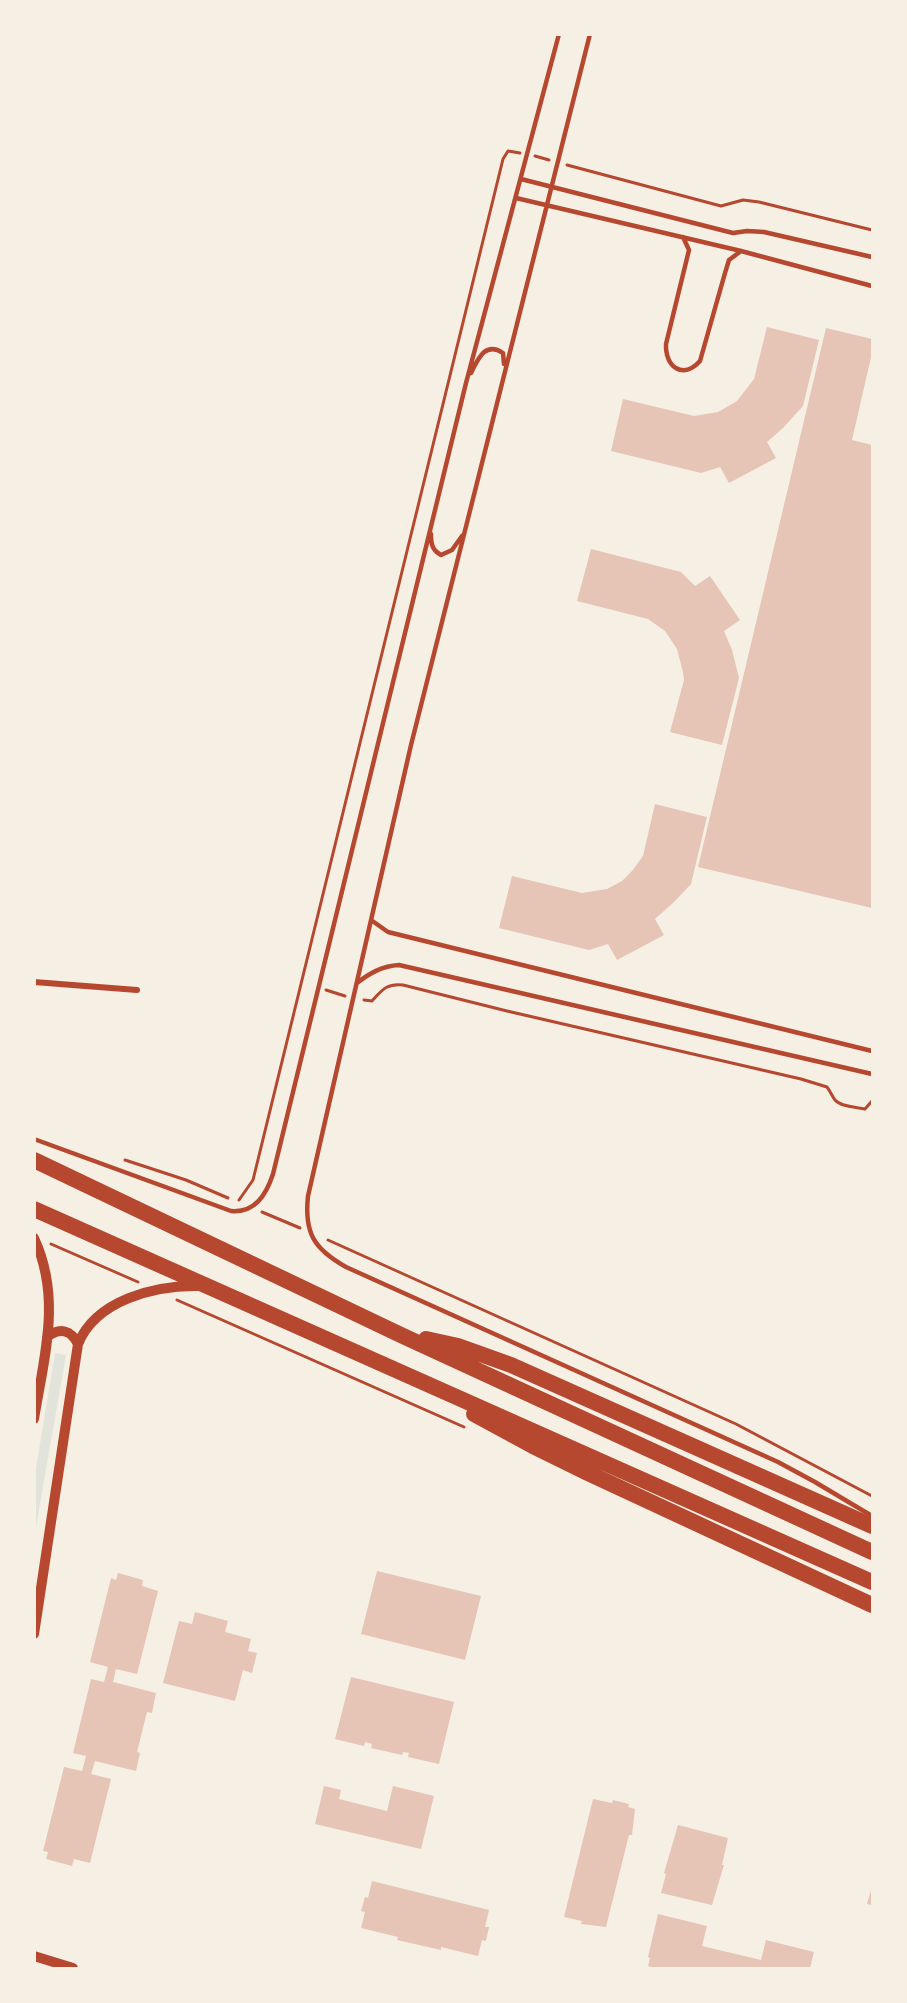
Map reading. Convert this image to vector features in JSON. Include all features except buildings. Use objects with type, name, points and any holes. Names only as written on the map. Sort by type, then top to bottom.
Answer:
[{"type":"highway","points":[[34,1160],[403,1336],[873,1552]]},
{"type":"highway","points":[[34,1209],[873,1582]]},
{"type":"highway","points":[[403,1336],[435,1341],[485,1354],[873,1526]]},
{"type":"highway","points":[[417,1378],[486,1422],[532,1446],[873,1605]]},
{"type":"street","points":[[34,982],[137,990]]},
{"type":"street","points":[[34,1419],[47,1337],[50,1291],[40,1240]]},
{"type":"street","points":[[34,1634],[78,1344],[84,1330],[104,1313],[133,1297],[156,1290],[184,1286],[210,1287]]},
{"type":"street","points":[[47,1337],[55,1331],[63,1330],[70,1333],[78,1344]]},
{"type":"street","points":[[34,1956],[73,1968]]},
{"type":"lane","points":[[34,1139],[223,1209],[240,1212],[251,1207],[266,1191],[273,1174],[466,383],[559,34]]},
{"type":"lane","points":[[590,34],[414,734],[308,1196],[306,1214],[310,1232],[323,1252],[346,1267],[778,1462],[873,1516]]},
{"type":"lane","points":[[521,179],[733,233],[764,232],[873,257]]},
{"type":"lane","points":[[516,198],[741,251],[873,286]]},
{"type":"lane","points":[[683,237],[689,250],[665,355],[668,363],[685,370],[694,368],[700,361],[724,273],[729,260],[741,251]]},
{"type":"lane","points":[[466,383],[480,356],[485,350],[491,348],[503,353],[504,376]]},
{"type":"lane","points":[[432,523],[431,543],[434,551],[441,555],[452,550],[464,533]]},
{"type":"lane","points":[[371,920],[388,933],[873,1051]]},
{"type":"lane","points":[[357,983],[370,973],[387,966],[399,965],[873,1074]]},
{"type":"path","points":[[301,984],[372,1001],[385,987],[403,984],[507,1011],[801,1079],[827,1087],[835,1100],[841,1104],[865,1109],[873,1101]]},
{"type":"path","points":[[121,1159],[186,1180],[310,1232],[736,1424],[873,1496]]},
{"type":"path","points":[[40,1240],[468,1429]]},
{"type":"shaded area","points":[[55,1353],[66,1355],[35,1533],[35,1474]]}]
